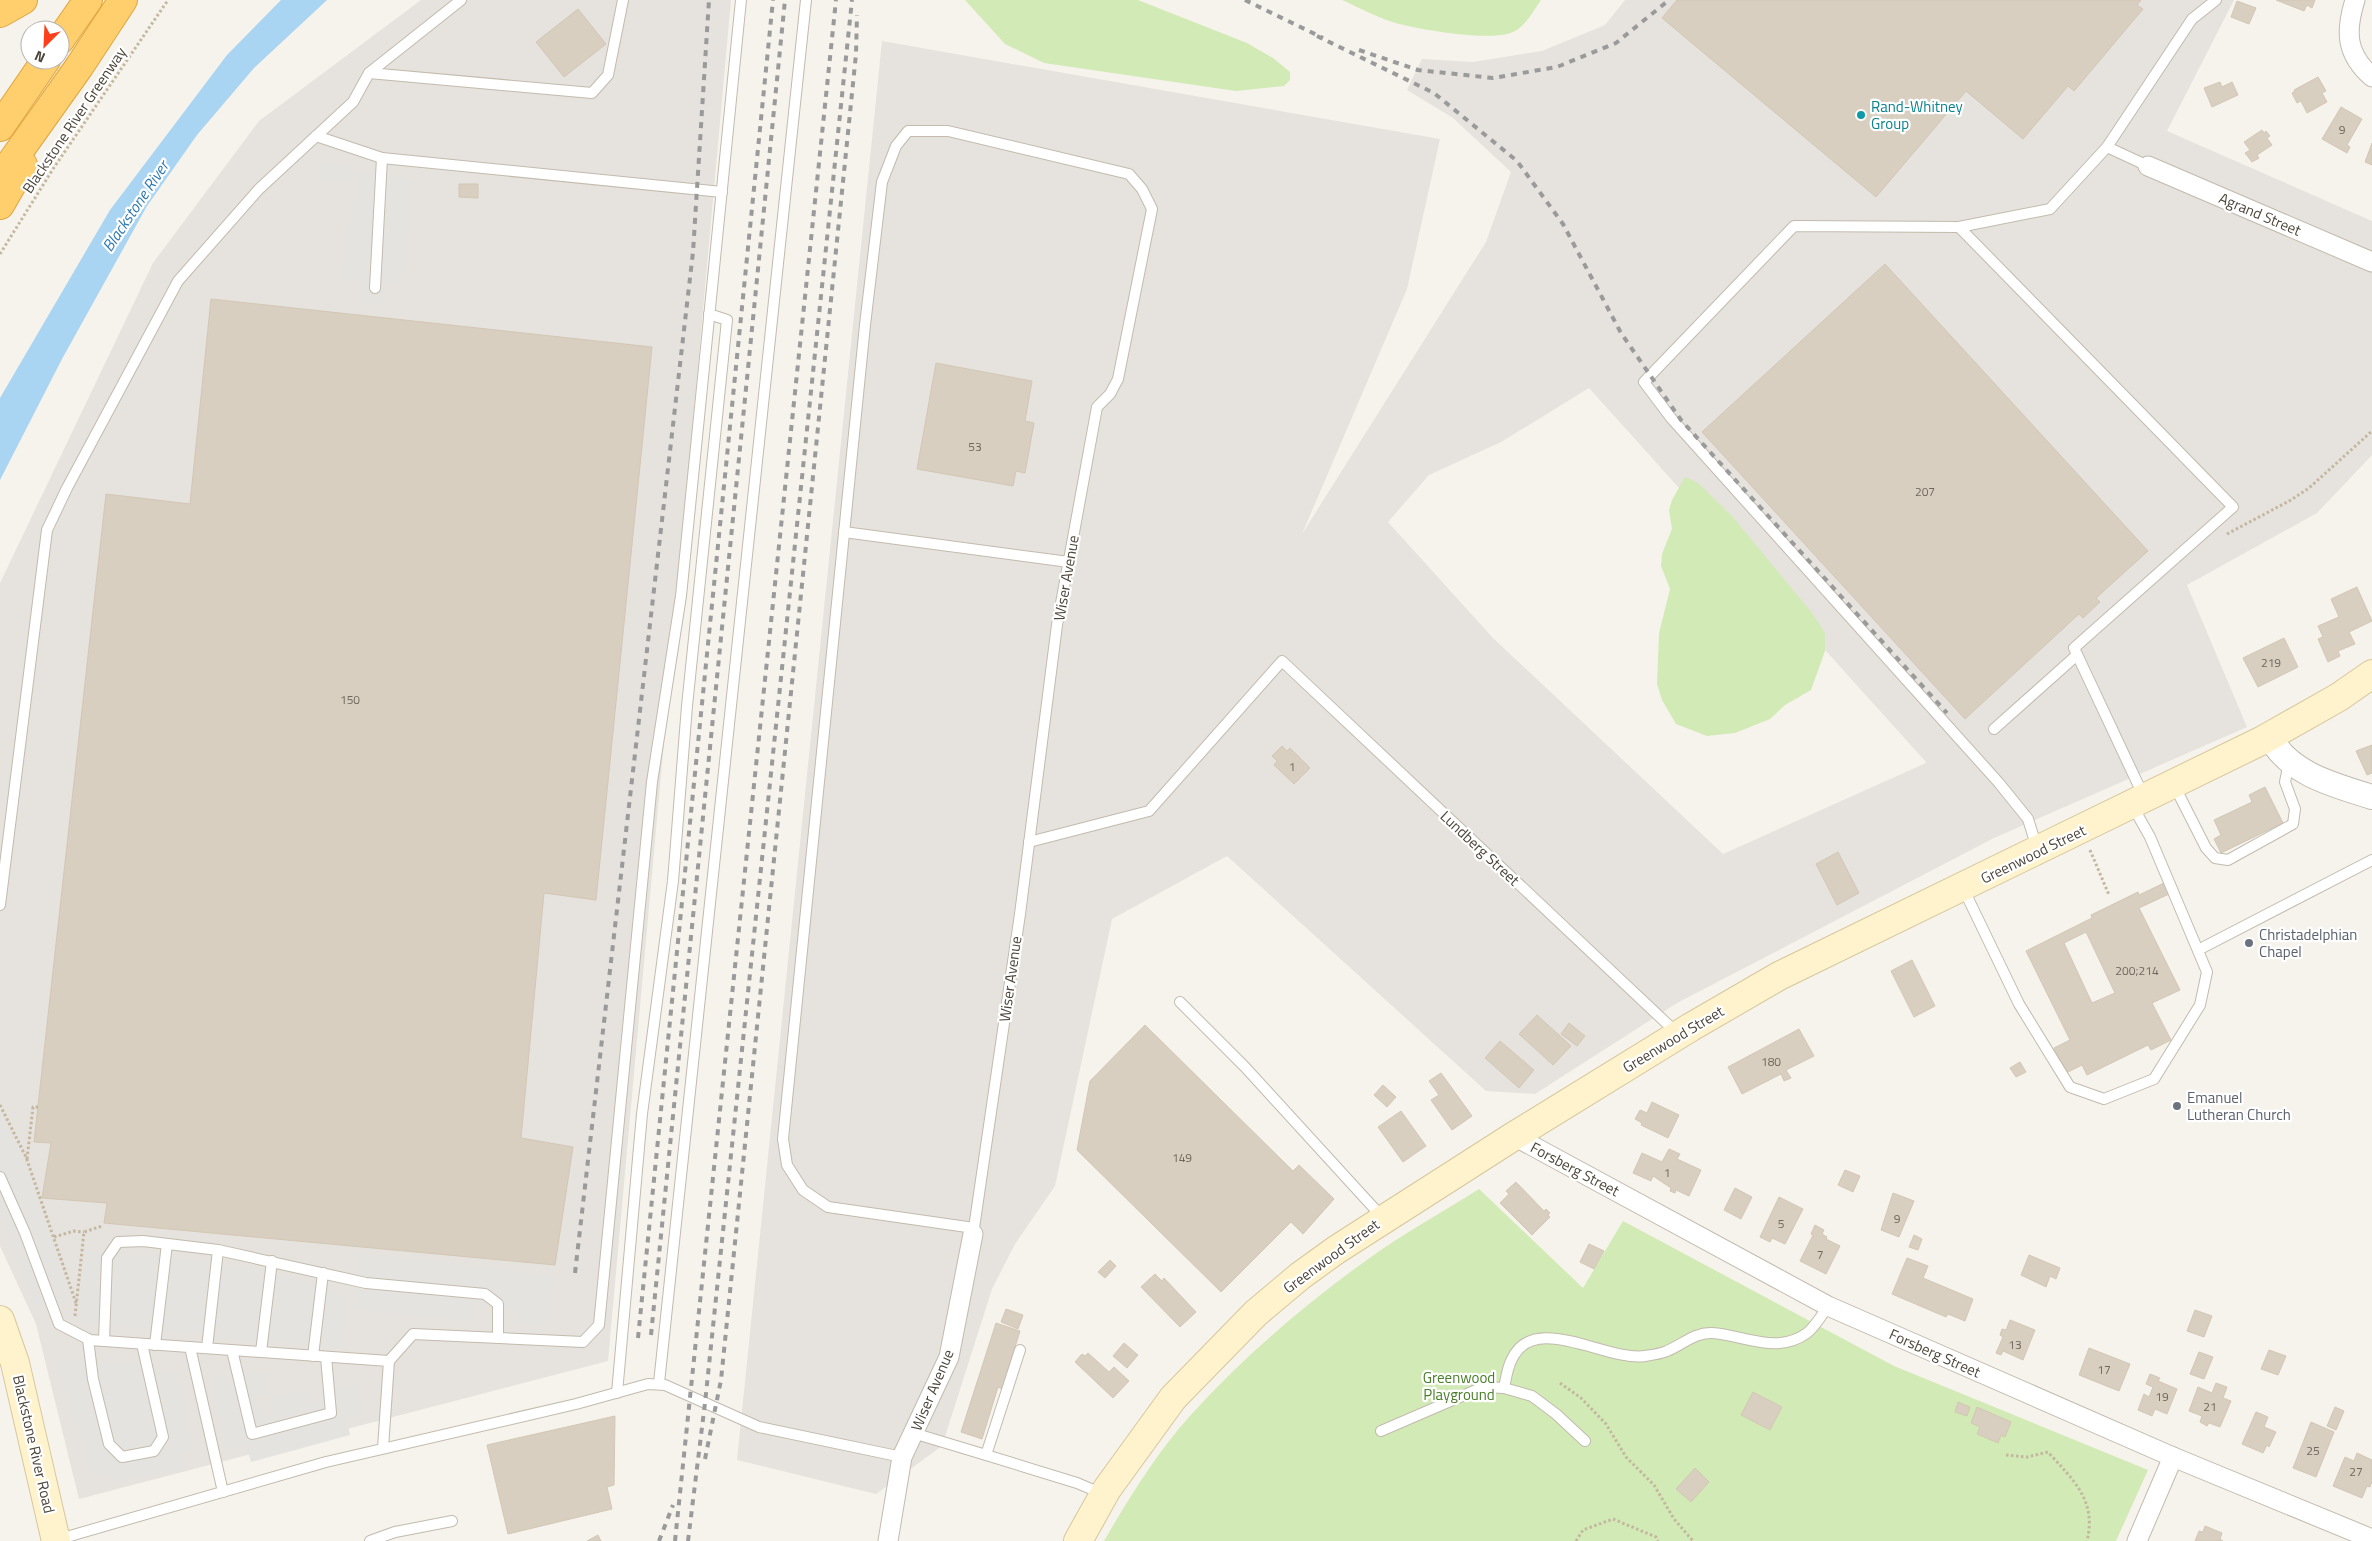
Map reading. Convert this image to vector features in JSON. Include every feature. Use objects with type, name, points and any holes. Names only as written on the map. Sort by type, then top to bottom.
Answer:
[{"type":"highway","points":[[0,13],[22,0]]},
{"type":"highway","points":[[70,26],[88,0]]},
{"type":"highway","points":[[0,178],[79,67],[123,0]]},
{"type":"highway","points":[[0,204],[79,67]]},
{"type":"highway","points":[[0,127],[39,70]]},
{"type":"main road","name":"Greenwood Street","points":[[1078,1541],[1104,1494],[1173,1398],[1221,1346],[1300,1276],[1384,1219],[1679,1034],[1779,976],[2038,852],[2270,737],[2339,697],[2372,674]]},
{"type":"main road","name":"Blackstone River Road","points":[[0,1320],[15,1363],[56,1540]]},
{"type":"street","points":[[2355,0],[2349,17],[2350,43],[2358,65],[2372,77]]},
{"type":"street","name":"Agrand Street","points":[[2148,166],[2372,262]]},
{"type":"street","points":[[2270,737],[2276,750],[2315,778],[2372,797]]},
{"type":"street","name":"Forsberg Street","points":[[1514,1136],[1828,1306],[2174,1457],[2372,1539]]},
{"type":"street","name":"Wiser Avenue","points":[[888,1541],[902,1457],[949,1357],[973,1231]]},
{"type":"street","points":[[2138,1541],[2174,1457]]},
{"type":"lane","points":[[0,905],[47,530],[67,488],[178,281],[259,188],[353,102],[369,74],[461,0]]},
{"type":"lane","points":[[369,74],[592,93],[608,75],[623,0]]},
{"type":"lane","points":[[383,1448],[389,1362],[413,1334],[583,1342],[599,1326],[652,782],[681,596],[741,0]]},
{"type":"lane","points":[[659,1383],[806,0]]},
{"type":"lane","points":[[2038,852],[2028,819],[1999,783],[1678,425],[1644,382],[1794,226],[1959,227],[2050,209],[2107,147],[2192,19],[2216,0]]},
{"type":"lane","name":"Wiser Avenue","points":[[844,532],[882,182],[896,146],[908,131],[948,131],[1129,174],[1142,189],[1152,208],[1118,379],[1110,394],[1097,407],[1069,562],[1058,625],[973,1231]]},
{"type":"lane","points":[[316,136],[382,158],[722,192]]},
{"type":"lane","points":[[2107,147],[2148,166]]},
{"type":"lane","points":[[375,288],[382,158]]},
{"type":"lane","points":[[1959,227],[2233,507],[2074,648],[2139,802],[2150,837],[2207,972],[2200,1005],[2154,1079],[2104,1100],[2070,1087],[2019,1004],[1964,888]]},
{"type":"lane","points":[[617,1394],[642,1114],[673,881],[689,687],[727,320],[709,314]]},
{"type":"lane","points":[[973,1231],[828,1207],[803,1190],[788,1165],[783,1138],[844,532],[1069,562]]},
{"type":"lane","points":[[1994,729],[2077,655]]},
{"type":"lane","name":"Lundberg Street","points":[[1029,842],[1149,812],[1282,661],[1679,1034]]},
{"type":"lane","points":[[2174,785],[2206,848],[2215,858],[2228,860],[2293,824],[2295,809],[2285,782],[2289,760]]},
{"type":"lane","points":[[2198,950],[2372,860]]},
{"type":"lane","points":[[1180,1002],[1245,1067],[1384,1219]]},
{"type":"lane","points":[[0,1177],[25,1233],[59,1324],[88,1338],[104,1341],[389,1362]]},
{"type":"lane","points":[[104,1341],[107,1258],[118,1242],[143,1241],[218,1250],[366,1282],[485,1294],[498,1304],[498,1338]]},
{"type":"lane","points":[[155,1345],[167,1244]]},
{"type":"lane","points":[[207,1348],[218,1250]]},
{"type":"lane","points":[[261,1352],[272,1261]]},
{"type":"lane","points":[[313,1356],[323,1273]]},
{"type":"lane","points":[[1504,1388],[1511,1359],[1521,1345],[1537,1339],[1564,1340],[1616,1354],[1643,1357],[1666,1352],[1698,1335],[1712,1333],[1767,1344],[1792,1341],[1808,1333],[1828,1306]]},
{"type":"lane","points":[[88,1338],[93,1379],[108,1444],[122,1457],[154,1451],[163,1437],[142,1344]]},
{"type":"lane","points":[[190,1347],[222,1492]]},
{"type":"lane","points":[[232,1350],[252,1434],[331,1413],[326,1357]]},
{"type":"lane","points":[[986,1454],[1020,1350]]},
{"type":"lane","points":[[56,1540],[383,1448],[617,1394],[648,1384],[659,1383],[759,1427],[902,1457]]},
{"type":"lane","points":[[1381,1431],[1483,1387],[1504,1388],[1532,1396],[1556,1414],[1585,1441]]},
{"type":"lane","points":[[914,1433],[1077,1482],[1104,1494]]},
{"type":"lane","points":[[370,1541],[395,1532],[452,1521]]},
{"type":"path","name":"Blackstone River Greenway","points":[[0,254],[53,169],[168,0]]},
{"type":"path","points":[[2226,535],[2291,500],[2309,488],[2372,430]]},
{"type":"path","points":[[2090,850],[2109,895]]},
{"type":"path","points":[[0,1105],[27,1160],[76,1303]]},
{"type":"path","points":[[27,1160],[33,1106],[38,1107]]},
{"type":"path","points":[[54,1237],[74,1231],[84,1232],[102,1226]]},
{"type":"path","points":[[74,1322],[84,1232]]},
{"type":"path","points":[[1560,1383],[1580,1398],[1606,1424],[1626,1457],[1654,1485],[1674,1519],[1694,1541]]},
{"type":"path","points":[[2006,1455],[2027,1457],[2048,1452],[2081,1488],[2088,1508],[2090,1528],[2086,1541]]},
{"type":"path","points":[[1576,1541],[1583,1530],[1614,1519],[1656,1537],[1658,1541]]},
{"type":"shaded area","points":[[421,0],[731,0],[608,1361],[79,1499],[36,1324],[0,1246],[0,583],[153,263],[259,121]]},
{"type":"shaded area","points":[[1625,0],[2234,0],[2167,131],[2372,221],[2372,455],[2317,513],[2187,585],[2247,727],[1994,838],[1677,1003],[1535,1094],[1486,1091],[1227,856],[1112,919],[1055,1186],[1015,1244],[992,1289],[942,1446],[876,1494],[737,1460],[882,41],[1440,139],[1407,289],[1302,534],[1486,242],[1511,172],[1453,118],[1407,90],[1422,59],[1473,62],[1542,51],[1605,25]],"holes":[[[1589,388],[1926,762],[1723,854],[1493,638],[1388,522],[1429,475],[1501,442]]]},
{"type":"shaded area","points":[[322,163],[353,167],[350,183],[320,178]]},
{"type":"shaded area","points":[[356,172],[413,179],[400,283],[386,282],[383,306],[362,303],[364,281],[343,279]]},
{"type":"shaded area","points":[[0,1111],[28,1169],[71,1297],[34,1306],[0,1207]]},
{"type":"shaded area","points":[[86,1251],[173,1258],[259,1270],[308,1283],[346,1296],[339,1349],[77,1322]]},
{"type":"shaded area","points":[[358,1253],[552,1275],[546,1326],[515,1323],[516,1309],[477,1305],[475,1322],[352,1309]]},
{"type":"shaded area","points":[[77,1358],[134,1364],[161,1376],[175,1373],[194,1449],[181,1453],[181,1469],[113,1483],[112,1472],[94,1476],[56,1362]]},
{"type":"shaded area","points":[[248,1372],[263,1373],[267,1394],[255,1396],[258,1412],[265,1416],[271,1416],[270,1398],[308,1390],[311,1405],[338,1386],[354,1385],[363,1416],[347,1419],[350,1435],[251,1462],[246,1445],[226,1449],[211,1376]]},
{"type":"green space","points":[[965,0],[1138,0],[1247,43],[1273,58],[1290,72],[1290,80],[1284,86],[1236,91],[1044,63],[1005,44]]},
{"type":"green space","points":[[1342,0],[1541,0],[1529,18],[1517,30],[1502,35],[1489,36],[1457,34],[1399,24]]},
{"type":"green space","points":[[1685,477],[1698,483],[1732,516],[1812,613],[1825,633],[1825,651],[1811,690],[1785,705],[1770,719],[1735,733],[1707,736],[1676,724],[1662,700],[1657,684],[1659,633],[1670,589],[1661,566],[1662,554],[1672,529],[1669,510],[1672,500]]},
{"type":"green space","name":"Greenwood Playground","points":[[1479,1189],[1583,1288],[1623,1221],[1894,1366],[2148,1470],[2116,1541],[1104,1541],[1165,1446],[1189,1417],[1253,1352],[1299,1312],[1371,1257]]},
{"type":"water","name":"Blackstone River","points":[[281,0],[327,0],[254,68],[197,135],[147,206],[62,359],[0,480],[0,398],[110,210],[227,55]]},
{"type":"building","name":"Rand-Whitney Group","points":[[1677,0],[2141,0],[2137,5],[2143,9],[2074,91],[2068,86],[2023,139],[1966,91],[1876,197],[1662,18]]},
{"type":"building","points":[[2276,0],[2315,0],[2312,8],[2307,5],[2304,11]]},
{"type":"building","points":[[2237,1],[2256,8],[2249,24],[2231,17]]},
{"type":"building","points":[[578,9],[606,44],[564,77],[536,42]]},
{"type":"building","points":[[2318,77],[2326,91],[2322,93],[2327,102],[2307,113],[2301,101],[2297,103],[2292,93],[2294,90]]},
{"type":"building","points":[[2220,82],[2222,87],[2232,82],[2238,95],[2212,107],[2204,88]]},
{"type":"building","points":[[2341,107],[2362,119],[2347,145],[2350,147],[2347,153],[2322,139]]},
{"type":"building","points":[[2262,130],[2264,133],[2266,131],[2270,136],[2267,138],[2272,145],[2257,155],[2259,158],[2252,162],[2245,153],[2250,150],[2244,142]]},
{"type":"building","points":[[2372,143],[2372,165],[2365,162]]},
{"type":"building","points":[[459,184],[478,184],[478,198],[459,197]]},
{"type":"building","points":[[1885,264],[2148,551],[2096,598],[2100,602],[2083,618],[2079,614],[1965,719],[1702,432]]},
{"type":"building","points":[[211,299],[652,347],[596,900],[544,893],[521,1138],[573,1147],[555,1265],[104,1223],[107,1203],[42,1198],[51,1143],[34,1142],[106,494],[190,504]]},
{"type":"building","points":[[936,363],[1032,381],[1025,421],[1034,423],[1025,473],[1016,471],[1013,486],[917,469]]},
{"type":"building","points":[[2357,587],[2372,621],[2349,632],[2355,644],[2338,651],[2340,656],[2328,662],[2318,639],[2323,637],[2318,626],[2339,617],[2331,599]]},
{"type":"building","points":[[2284,638],[2298,667],[2258,687],[2243,658]]},
{"type":"building","points":[[2372,745],[2372,773],[2367,775],[2356,751]]},
{"type":"building","points":[[1282,746],[1287,751],[1290,748],[1310,768],[1294,784],[1274,765],[1277,761],[1272,756]]},
{"type":"building","points":[[2265,787],[2283,823],[2221,853],[2214,839],[2221,835],[2214,820],[2252,802],[2249,795]]},
{"type":"building","points":[[1838,852],[1859,893],[1837,905],[1816,864]]},
{"type":"building","points":[[2164,883],[2169,894],[2139,908],[2180,990],[2152,1003],[2171,1040],[2151,1050],[2148,1045],[2087,1075],[2082,1065],[2066,1073],[2054,1048],[2070,1040],[2026,951],[2092,918],[2091,915],[2138,892],[2139,895]],"holes":[[[2086,932],[2115,993],[2092,1003],[2064,943]]]},
{"type":"building","points":[[1912,960],[1935,1006],[1914,1017],[1891,971]]},
{"type":"building","points":[[1537,1015],[1571,1046],[1553,1065],[1519,1034]]},
{"type":"building","points":[[1569,1023],[1585,1036],[1577,1046],[1561,1034]]},
{"type":"building","points":[[1145,1025],[1293,1171],[1299,1165],[1334,1199],[1303,1234],[1291,1222],[1221,1292],[1077,1150],[1090,1081]]},
{"type":"building","points":[[1799,1029],[1814,1056],[1786,1070],[1791,1078],[1784,1081],[1781,1074],[1742,1094],[1728,1067]]},
{"type":"building","points":[[1500,1041],[1534,1070],[1519,1088],[1485,1058]]},
{"type":"building","points":[[2020,1062],[2026,1072],[2016,1077],[2010,1068]]},
{"type":"building","points":[[1441,1073],[1472,1116],[1452,1130],[1431,1100],[1439,1095],[1429,1081]]},
{"type":"building","points":[[1383,1085],[1396,1097],[1387,1107],[1374,1095]]},
{"type":"building","points":[[1652,1102],[1679,1115],[1668,1138],[1641,1125],[1642,1123],[1635,1119],[1640,1110],[1647,1113]]},
{"type":"building","points":[[1401,1111],[1426,1146],[1403,1162],[1378,1127]]},
{"type":"building","points":[[1669,1149],[1680,1154],[1677,1159],[1701,1170],[1689,1196],[1676,1190],[1675,1193],[1670,1191],[1671,1188],[1653,1176],[1651,1181],[1633,1173],[1642,1153],[1662,1162]]},
{"type":"building","points":[[1845,1170],[1860,1176],[1853,1192],[1838,1185]]},
{"type":"building","points":[[1516,1182],[1544,1211],[1546,1209],[1550,1213],[1548,1215],[1550,1217],[1532,1235],[1500,1203],[1509,1194],[1506,1191]]},
{"type":"building","points":[[1735,1188],[1752,1197],[1741,1219],[1724,1210]]},
{"type":"building","points":[[1893,1193],[1914,1201],[1899,1237],[1881,1230]]},
{"type":"building","points":[[1779,1197],[1803,1209],[1785,1244],[1772,1238],[1770,1242],[1760,1237]]},
{"type":"building","points":[[1815,1225],[1824,1230],[1822,1234],[1827,1237],[1826,1239],[1840,1246],[1826,1274],[1800,1261],[1813,1235],[1811,1234]]},
{"type":"building","points":[[1914,1235],[1922,1239],[1918,1250],[1909,1247]]},
{"type":"building","points":[[1589,1244],[1604,1251],[1594,1269],[1580,1262]]},
{"type":"building","points":[[2029,1255],[2060,1268],[2056,1279],[2050,1276],[2046,1287],[2021,1275]]},
{"type":"building","points":[[1907,1258],[1928,1266],[1923,1278],[1973,1299],[1965,1321],[1948,1314],[1946,1317],[1892,1294]]},
{"type":"building","points":[[1110,1260],[1116,1266],[1105,1278],[1098,1272]]},
{"type":"building","points":[[1155,1274],[1162,1281],[1164,1278],[1196,1312],[1180,1327],[1141,1287]]},
{"type":"building","points":[[1006,1309],[1023,1315],[1018,1329],[1001,1322]]},
{"type":"building","points":[[2195,1310],[2212,1316],[2204,1337],[2187,1331]]},
{"type":"building","points":[[2010,1320],[2035,1330],[2023,1360],[2003,1351],[2001,1355],[1996,1353],[2003,1337],[2000,1335],[2002,1329],[2006,1330]]},
{"type":"building","points":[[996,1323],[1020,1331],[1002,1389],[998,1387],[982,1439],[961,1432]]},
{"type":"building","points":[[1124,1343],[1138,1355],[1127,1368],[1113,1356]]},
{"type":"building","points":[[2089,1348],[2130,1364],[2119,1391],[2079,1375]]},
{"type":"building","points":[[2269,1350],[2286,1356],[2278,1375],[2261,1369]]},
{"type":"building","points":[[2199,1352],[2213,1357],[2204,1379],[2190,1374]]},
{"type":"building","points":[[1088,1353],[1109,1372],[1114,1367],[1129,1381],[1113,1398],[1075,1362],[1082,1354],[1085,1356]]},
{"type":"building","points":[[2150,1374],[2160,1378],[2158,1381],[2177,1389],[2167,1414],[2155,1409],[2152,1416],[2138,1410],[2144,1394],[2149,1397],[2153,1387],[2146,1384]]},
{"type":"building","points":[[2216,1383],[2227,1387],[2223,1398],[2231,1401],[2220,1427],[2209,1423],[2207,1426],[2200,1422],[2202,1416],[2189,1411],[2198,1387],[2212,1393]]},
{"type":"building","points":[[1753,1392],[1782,1407],[1770,1430],[1741,1415]]},
{"type":"building","points":[[1958,1402],[1970,1407],[1967,1416],[1955,1412]]},
{"type":"building","points":[[1977,1407],[2011,1422],[2005,1437],[2001,1435],[1998,1443],[1977,1434],[1980,1427],[1971,1423]]},
{"type":"building","points":[[2335,1407],[2344,1411],[2336,1430],[2327,1426]]},
{"type":"building","points":[[2256,1412],[2268,1417],[2264,1427],[2276,1432],[2269,1447],[2267,1445],[2263,1453],[2242,1444]]},
{"type":"building","points":[[615,1416],[614,1485],[607,1487],[612,1509],[508,1534],[487,1445]]},
{"type":"building","points":[[2311,1422],[2334,1432],[2316,1477],[2293,1468]]},
{"type":"building","points":[[2357,1453],[2372,1460],[2372,1481],[2370,1487],[2367,1486],[2362,1498],[2333,1486],[2345,1457],[2354,1461]]},
{"type":"building","points":[[1695,1468],[1709,1482],[1691,1502],[1676,1489]]},
{"type":"building","points":[[2205,1526],[2222,1533],[2220,1539],[2223,1541],[2195,1541],[2199,1531],[2203,1532]]},
{"type":"building","points":[[598,1535],[601,1541],[587,1541]]},
{"type":"railway","points":[[575,1273],[693,252],[709,0]]},
{"type":"railway","points":[[638,1338],[773,0]]},
{"type":"railway","points":[[651,1335],[785,0]]},
{"type":"railway","points":[[675,1541],[836,0]]},
{"type":"railway","points":[[688,1541],[705,1403],[852,0]]},
{"type":"railway","points":[[1245,0],[1323,38]]},
{"type":"railway","points":[[1359,50],[1418,70],[1493,78],[1557,67],[1616,43],[1669,0]]},
{"type":"railway","points":[[705,1459],[721,1380],[856,54],[857,15]]},
{"type":"railway","points":[[1317,36],[1434,93],[1517,161],[1563,224],[1621,333],[1681,420],[1947,713]]},
{"type":"railway","points":[[659,1541],[673,1505]]},
{"type":"place","name":"Rand-Whitney Group","points":[[1861,115]]},
{"type":"place","name":"Christadelphian Chapel","points":[[2249,943]]},
{"type":"place","name":"Emanuel Lutheran Church","points":[[2177,1106]]}]
